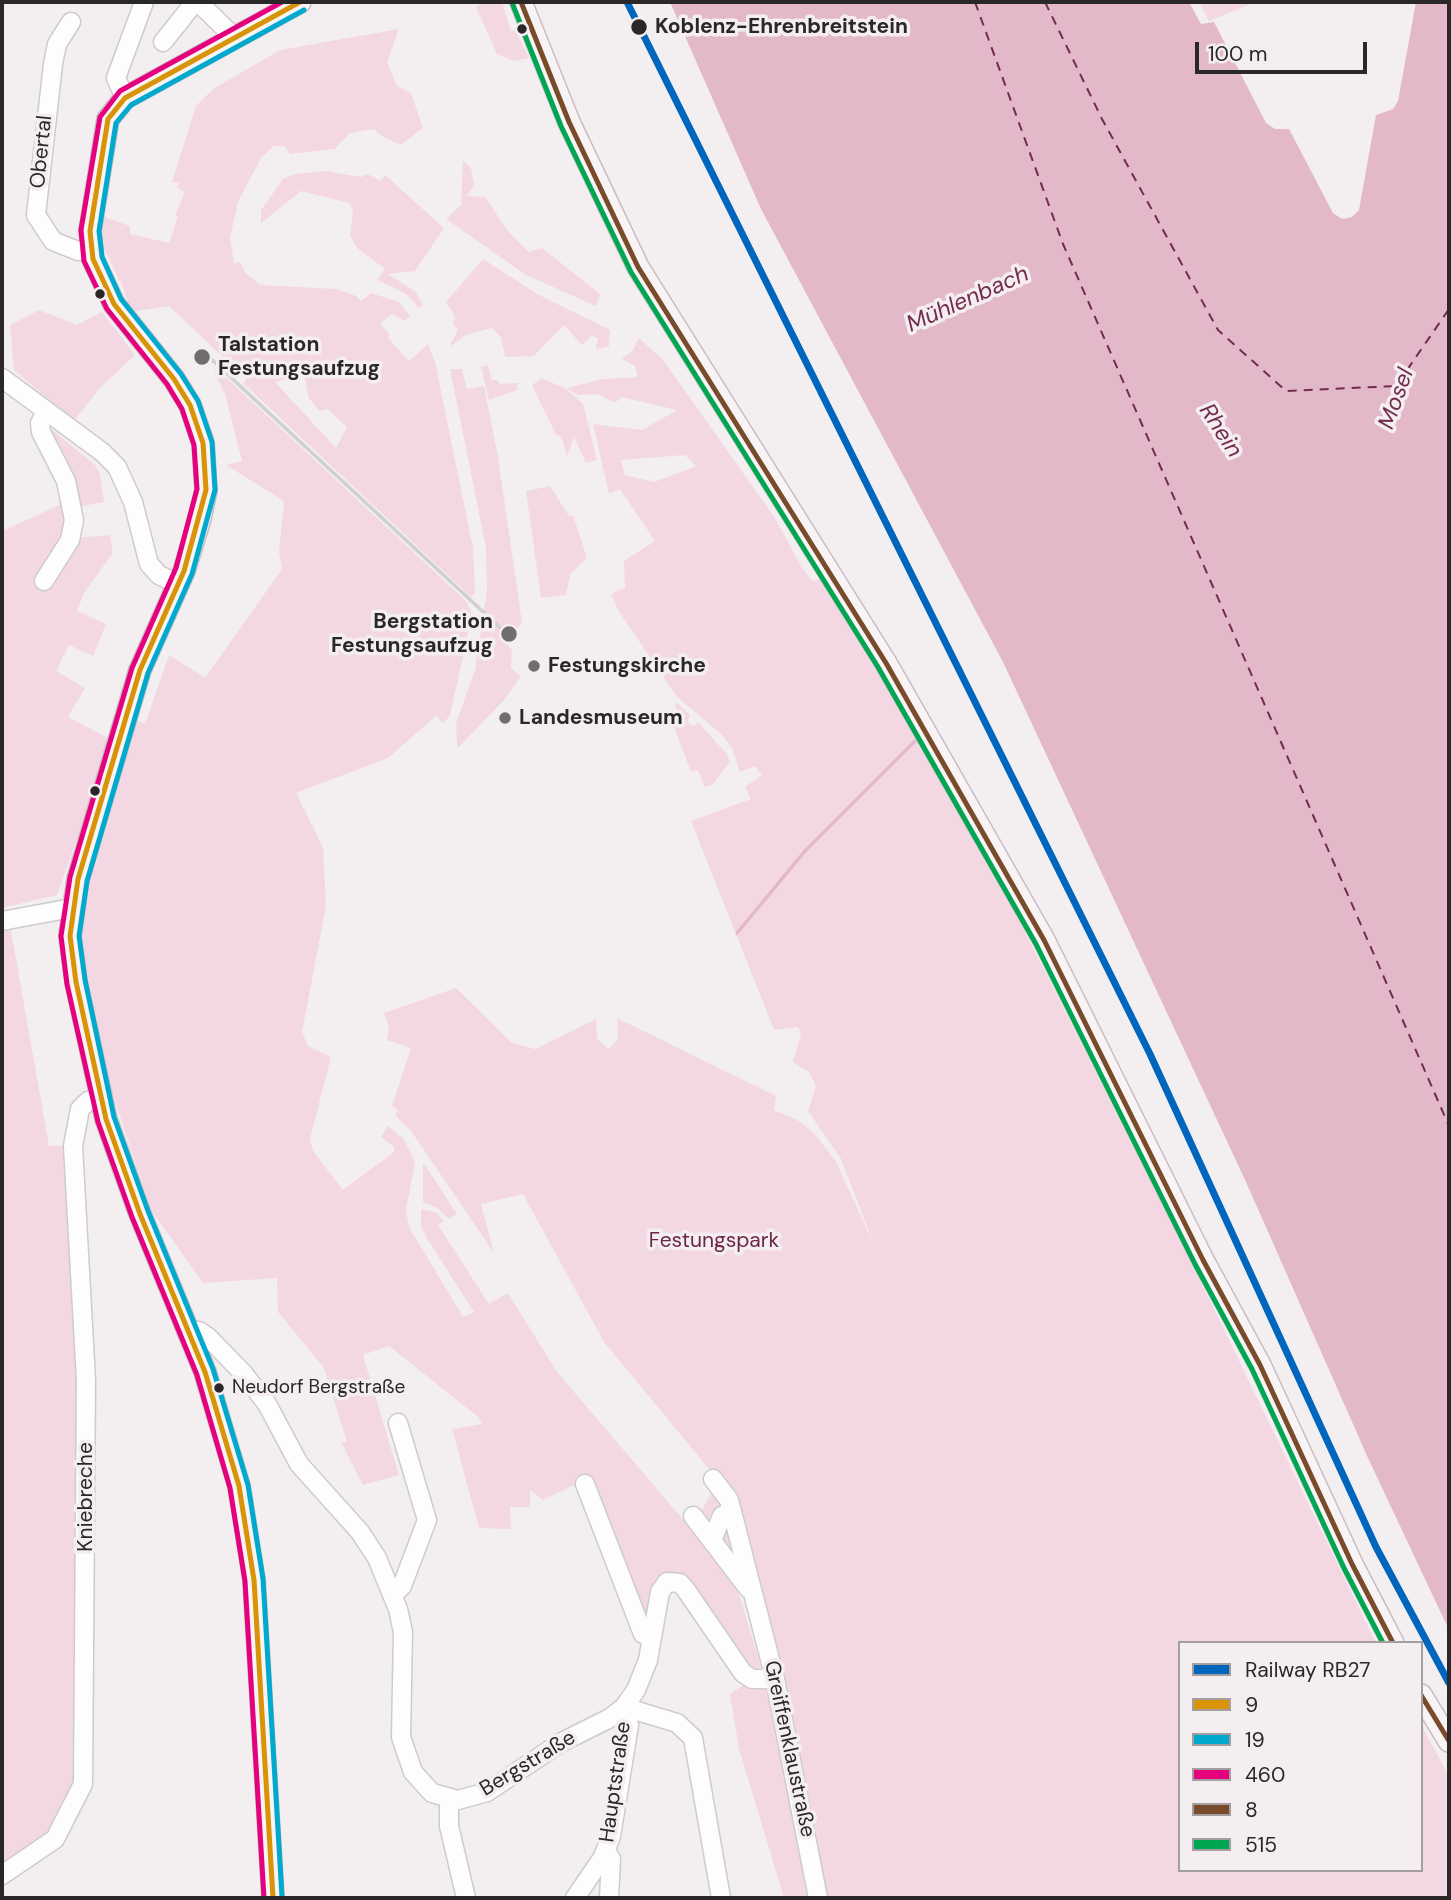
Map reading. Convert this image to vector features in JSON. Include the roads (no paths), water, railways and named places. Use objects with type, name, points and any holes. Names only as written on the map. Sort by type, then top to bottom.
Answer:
[{"type":"main road","points":[[272,1898],[251,1551],[227,1440],[188,1332],[140,1214],[101,1098],[73,965],[70,936],[72,908],[84,856],[140,670],[181,578],[200,519],[206,490],[205,456],[200,428],[174,379],[122,316],[107,291],[91,248],[90,231],[106,129],[120,102],[300,2]]},
{"type":"main road","points":[[524,2],[634,234],[862,601],[886,663]]},
{"type":"main road","points":[[524,2],[575,134],[638,267],[886,663],[1066,982],[1203,1260],[1260,1365],[1352,1564],[1392,1641]]},
{"type":"main road","points":[[1423,1698],[1449,1741]]},
{"type":"street","points":[[120,102],[116,78],[144,2]]},
{"type":"street","points":[[163,42],[192,3],[235,38]]},
{"type":"street","name":"Obertal","points":[[71,22],[55,48],[52,64],[36,215],[53,241],[78,251],[91,248]]},
{"type":"street","points":[[2,378],[102,452],[117,467],[133,502],[146,555],[155,572],[181,578]]},
{"type":"street","points":[[44,581],[70,540],[74,520],[66,481],[41,432],[40,423],[46,412]]},
{"type":"street","points":[[2,920],[72,908]]},
{"type":"street","name":"Kniebreche","points":[[2,1875],[55,1839],[83,1784],[86,1380],[73,1146],[80,1109],[88,1101],[101,1098]]},
{"type":"street","points":[[188,1332],[198,1331],[214,1342],[256,1388],[299,1464],[372,1549],[393,1595],[403,1632],[399,1716],[404,1749],[413,1772],[425,1787],[449,1800],[447,1819],[466,1898]]},
{"type":"street","points":[[393,1595],[402,1586],[427,1520],[398,1423]]},
{"type":"street","name":"Greiffenklaustraße","points":[[713,1479],[726,1496],[732,1511],[775,1679],[818,1898]]},
{"type":"street","points":[[585,1485],[643,1634],[652,1637]]},
{"type":"street","points":[[712,1540],[722,1516],[732,1511]]},
{"type":"street","name":"Greiffenklaustraße","points":[[693,1516],[755,1601]]},
{"type":"street","name":"Bergstraße","points":[[449,1800],[467,1799],[500,1785],[559,1743],[610,1718],[624,1707],[640,1680],[663,1586],[673,1581],[680,1583],[702,1608],[743,1673],[752,1679],[775,1679]]},
{"type":"street","points":[[624,1707],[677,1723],[693,1738],[721,1898]]},
{"type":"street","name":"Hauptstraße","points":[[609,1898],[611,1859],[606,1851],[629,1725],[624,1707]]},
{"type":"street","points":[[575,1898],[606,1851]]},
{"type":"water","points":[[670,2],[1189,2],[1201,24],[1214,22],[1266,123],[1275,129],[1289,129],[1333,213],[1342,219],[1352,217],[1359,210],[1376,115],[1393,109],[1398,101],[1416,2],[1449,2],[1449,1630],[1368,1458],[1246,1182],[1003,662],[761,209]]},
{"type":"waterway","points":[[737,933],[805,851],[915,741]]},
{"type":"railway","points":[[210,358],[508,635]]},
{"type":"rail line","name":"RB27","points":[[627,2],[1150,1054],[1376,1547],[1449,1683]]},
{"type":"place","name":"Koblenz-Ehrenbreitstein","points":[[639,27]]},
{"type":"place","name":"Talstation Festungsaufzug","points":[[202,357]]},
{"type":"place","name":"Bergstation Festungsaufzug","points":[[509,634]]},
{"type":"place","name":"Festungskirche","points":[[534,666]]},
{"type":"place","name":"Landesmuseum","points":[[505,718]]},
{"type":"place","name":"Neudorf Bergstraße","points":[[219,1388]]},
{"type":"water label","name":"Mühlenbach","points":[[968,300]]},
{"type":"water label","name":"Mosel","points":[[1397,399]]},
{"type":"water label","name":"Rhein","points":[[1220,431]]},
{"type":"park label","name":"Festungspark","points":[[714,1241]]}]
